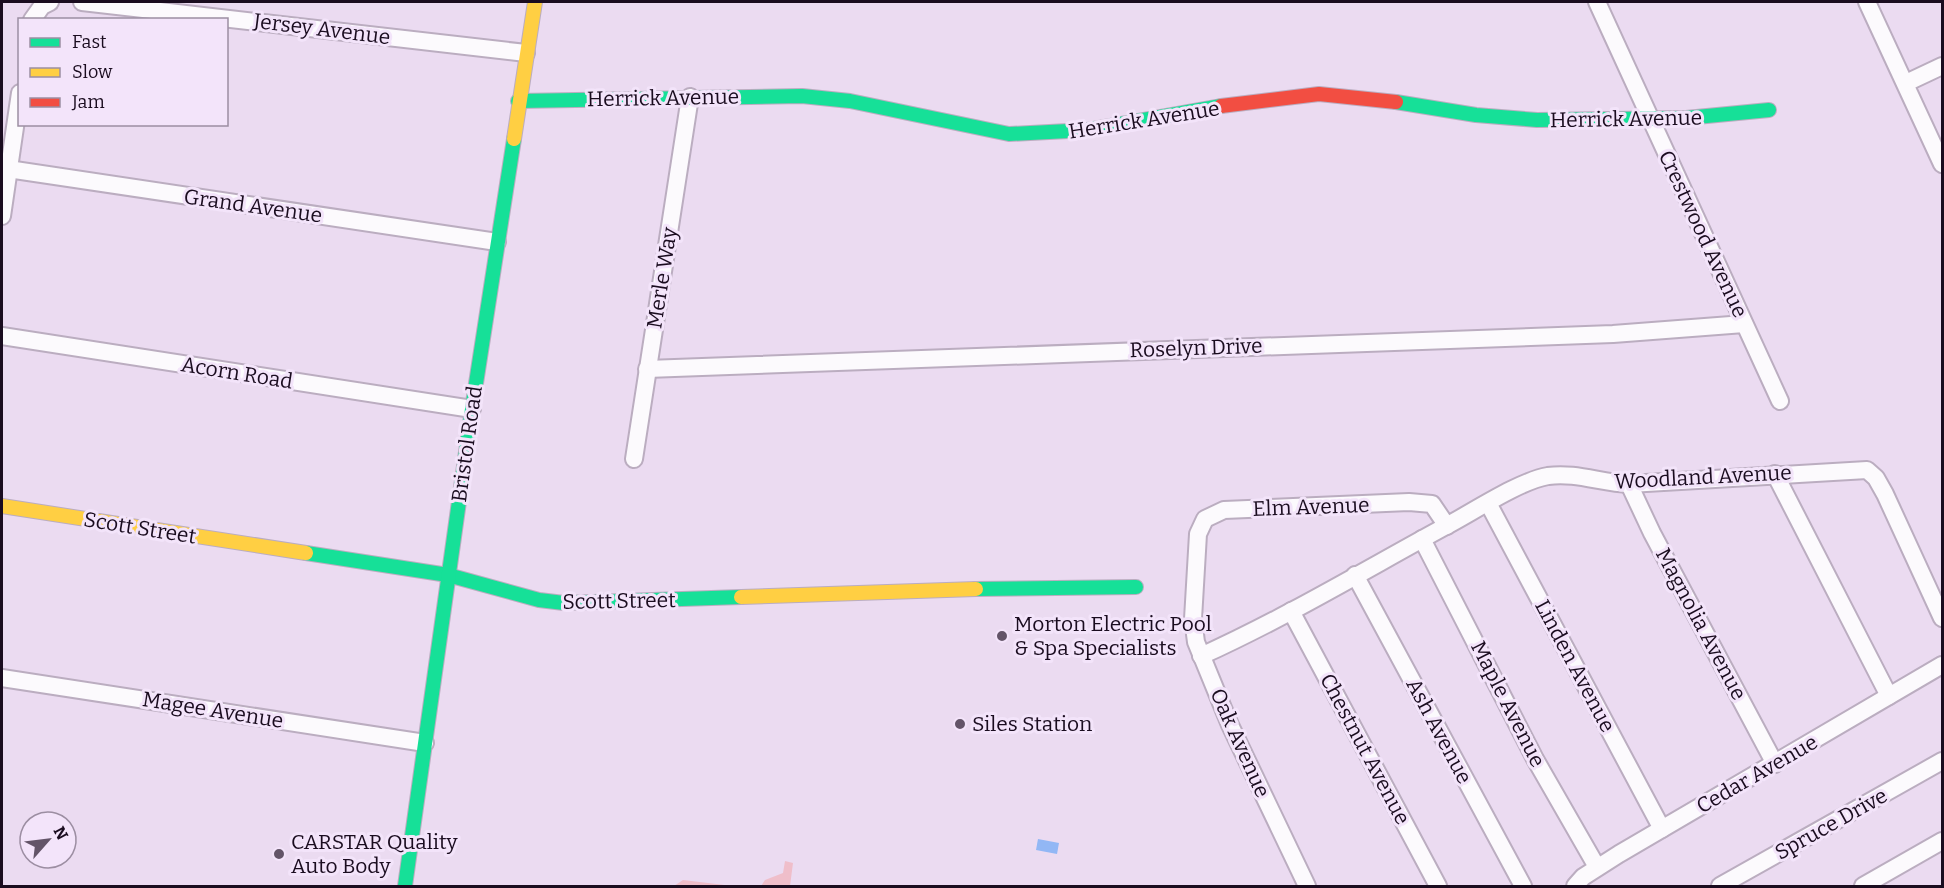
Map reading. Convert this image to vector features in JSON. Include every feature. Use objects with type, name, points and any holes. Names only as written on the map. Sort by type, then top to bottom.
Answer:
[{"type":"street","name":"Jersey Avenue","points":[[82,2],[221,18]]},
{"type":"street","name":"Bristol Road","points":[[405,886],[472,409],[535,2]]},
{"type":"street","name":"Crestwood Avenue","points":[[1597,2],[1780,401]]},
{"type":"street","points":[[1867,2],[1942,164]]},
{"type":"street","name":"Jersey Avenue","points":[[228,19],[526,53]]},
{"type":"street","points":[[1906,83],[1942,66]]},
{"type":"street","name":"Herrick Avenue","points":[[518,101],[690,97],[826,98],[1010,134],[1033,135],[1076,133],[1276,98],[1321,94],[1377,99],[1497,118],[1651,120],[1718,118],[1769,110]]},
{"type":"street","name":"Merle Way","points":[[634,459],[690,97]]},
{"type":"street","points":[[2,216],[18,106]]},
{"type":"street","name":"Grand Avenue","points":[[8,169],[497,242]]},
{"type":"street","name":"Roselyn Drive","points":[[648,369],[1613,334],[1744,324]]},
{"type":"street","name":"Acorn Road","points":[[2,336],[472,409]]},
{"type":"street","name":"Woodland Avenue","points":[[1201,656],[1291,611],[1488,503],[1549,476],[1575,475],[1603,483],[1629,484],[1860,469],[1871,472],[1886,494],[1942,618]]},
{"type":"street","points":[[1775,474],[1889,696]]},
{"type":"street","name":"Magnolia Avenue","points":[[1629,484],[1652,533],[1775,764]]},
{"type":"street","name":"Elm Avenue","points":[[1196,557],[1200,527],[1212,514],[1224,510],[1428,502],[1436,508],[1447,526]]},
{"type":"street","name":"Linden Avenue","points":[[1488,503],[1662,830]]},
{"type":"street","name":"Scott Street","points":[[2,506],[448,575],[539,600],[588,605],[970,589],[1136,587]]},
{"type":"street","name":"Maple Avenue","points":[[1422,539],[1535,759],[1597,867]]},
{"type":"street","name":"Oak Avenue","points":[[1196,557],[1193,619],[1201,656],[1232,729],[1307,886]]},
{"type":"street","name":"Ash Avenue","points":[[1355,575],[1523,886]]},
{"type":"street","name":"Chestnut Avenue","points":[[1291,611],[1438,886]]},
{"type":"street","name":"Cedar Avenue","points":[[1575,886],[1597,867],[1942,665]]},
{"type":"street","name":"Magee Avenue","points":[[2,678],[425,743]]},
{"type":"street","name":"Spruce Drive","points":[[1720,886],[1942,761]]},
{"type":"street","points":[[1863,886],[1942,841]]},
{"type":"shaded area","points":[[785,861],[793,863],[790,886],[761,886],[765,880],[783,873]]},
{"type":"shaded area","points":[[683,880],[733,886],[674,886]]},
{"type":"water","points":[[1038,839],[1059,843],[1057,854],[1036,850]]},
{"type":"traffic: fast","points":[[518,101],[802,96],[850,101],[1009,134],[1087,130],[1221,106]]},
{"type":"traffic: fast","points":[[1396,102],[1476,115],[1537,120],[1686,118],[1769,110]]},
{"type":"traffic: fast","points":[[405,886],[472,409],[514,139]]},
{"type":"traffic: fast","points":[[306,553],[448,575],[539,600],[564,603],[741,597]]},
{"type":"traffic: fast","points":[[976,589],[1136,587]]},
{"type":"traffic: slow","points":[[514,139],[535,2]]},
{"type":"traffic: slow","points":[[2,506],[306,553]]},
{"type":"traffic: slow","points":[[741,597],[976,589]]},
{"type":"traffic: jam","points":[[1221,106],[1319,94],[1396,102]]},
{"type":"place","name":"Morton Electric Pool & Spa Specialists","points":[[1002,636]]},
{"type":"place","name":"Siles Station","points":[[960,724]]},
{"type":"place","name":"CARSTAR Quality Auto Body","points":[[279,854]]}]
